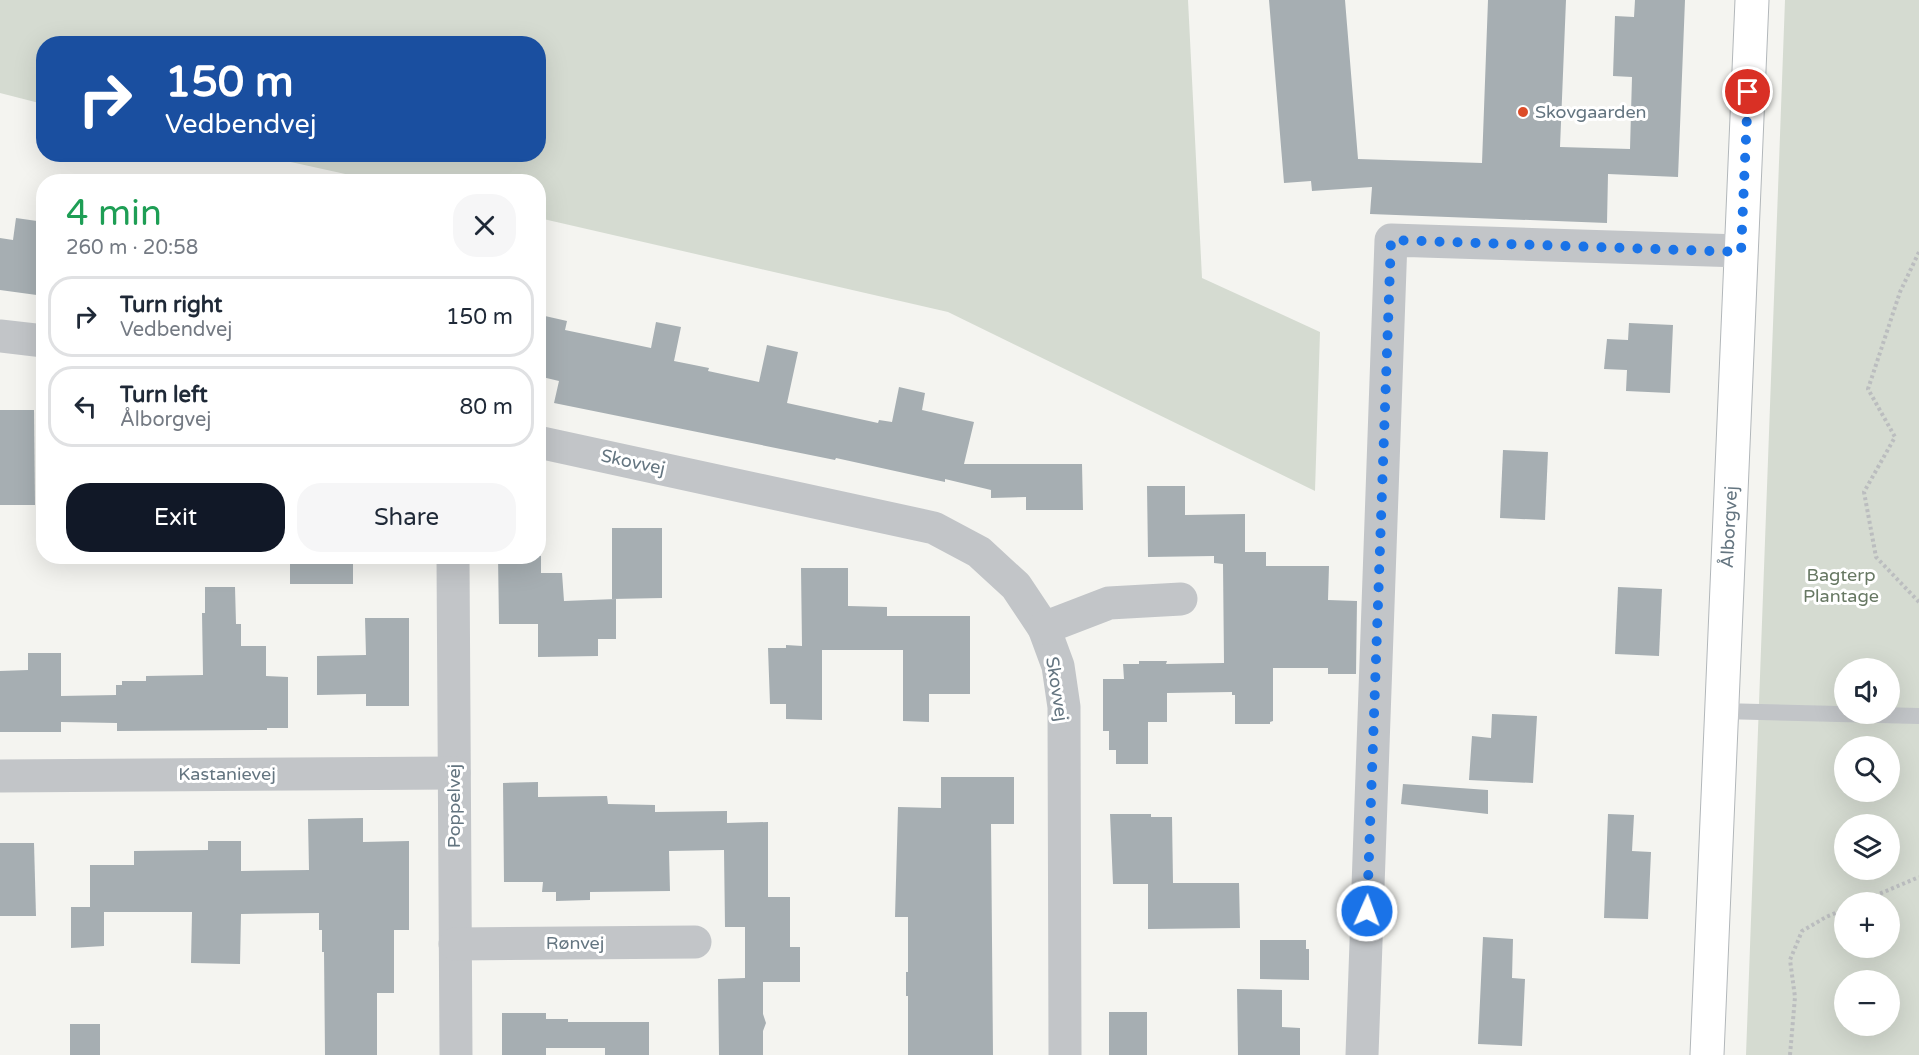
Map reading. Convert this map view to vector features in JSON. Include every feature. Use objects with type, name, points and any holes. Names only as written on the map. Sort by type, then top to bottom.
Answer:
[{"type":"main road","name":"Ålborgvej","points":[[1707,1055],[1752,0]]},
{"type":"street","points":[[1362,1055],[1391,240],[1741,252]]},
{"type":"street","points":[[0,336],[36,340]]},
{"type":"street","name":"Skovvej","points":[[546,444],[934,528],[979,552],[1016,586],[1044,628],[1058,666],[1064,707],[1065,1055]]},
{"type":"street","name":"Poppelvej","points":[[453,564],[456,1055]]},
{"type":"street","points":[[1044,628],[1108,603],[1181,599]]},
{"type":"street","name":"Kastanievej","points":[[0,776],[454,773]]},
{"type":"street","name":"Rønvej","points":[[455,944],[695,942]]},
{"type":"lane","points":[[1721,711],[1919,717]]},
{"type":"path","points":[[1919,252],[1900,292],[1868,390],[1895,437],[1864,492],[1876,557],[1919,602]]},
{"type":"path","points":[[1884,892],[1919,877]]},
{"type":"path","points":[[1790,1055],[1795,996],[1790,960],[1802,931],[1834,913]]},
{"type":"green space","points":[[0,0],[1188,0],[1202,278],[1320,332],[1315,491],[948,312],[546,220],[546,174],[345,174],[291,162],[546,162],[546,36],[36,36],[36,102],[0,93]]},
{"type":"green space","name":"Bagterp Plantage","points":[[1785,0],[1919,0],[1919,1055],[1746,1055]]},
{"type":"building","name":"Skovgaarden","points":[[1269,0],[1345,0],[1358,159],[1482,163],[1488,0],[1566,0],[1560,147],[1630,149],[1632,77],[1613,76],[1615,16],[1634,17],[1635,0],[1685,0],[1678,177],[1608,174],[1607,223],[1370,214],[1372,187],[1312,191],[1311,181],[1284,183]]},
{"type":"building","points":[[16,218],[36,221],[36,295],[0,290],[0,238],[13,240]]},
{"type":"building","points":[[546,316],[567,321],[565,330],[651,348],[656,322],[681,327],[674,361],[759,382],[767,345],[798,352],[787,403],[878,423],[879,420],[892,422],[899,387],[925,393],[922,410],[974,422],[964,464],[1082,464],[1083,510],[1026,510],[1026,497],[991,498],[991,490],[945,479],[945,482],[836,458],[835,460],[554,403],[559,381],[546,378]]},
{"type":"building","points":[[1629,323],[1673,325],[1670,393],[1626,391],[1627,370],[1604,369],[1607,339],[1628,340]]},
{"type":"building","points":[[0,410],[34,410],[35,505],[0,505]]},
{"type":"building","points":[[1503,450],[1548,452],[1545,520],[1500,518]]},
{"type":"building","points":[[1147,486],[1185,486],[1185,515],[1245,514],[1245,552],[1266,552],[1266,566],[1329,566],[1328,600],[1357,601],[1356,674],[1328,674],[1328,668],[1273,668],[1273,721],[1270,724],[1235,724],[1235,695],[1232,695],[1232,692],[1167,693],[1167,722],[1148,722],[1148,764],[1116,764],[1116,750],[1109,750],[1109,731],[1103,731],[1103,679],[1124,679],[1123,664],[1139,664],[1139,661],[1167,661],[1166,664],[1224,663],[1223,564],[1214,563],[1214,556],[1148,557]]},
{"type":"building","points":[[612,528],[662,528],[662,598],[612,599]]},
{"type":"building","points":[[290,564],[353,564],[353,584],[290,584]]},
{"type":"building","points":[[498,564],[541,564],[541,573],[562,573],[564,601],[616,599],[616,639],[598,639],[598,656],[538,657],[538,624],[499,624]]},
{"type":"building","points":[[801,568],[848,568],[848,606],[887,607],[887,616],[970,616],[970,694],[929,694],[929,722],[903,721],[903,650],[822,650],[822,720],[786,719],[786,704],[770,704],[768,648],[786,648],[786,645],[802,646]]},
{"type":"building","points":[[205,587],[235,587],[236,624],[241,624],[241,646],[266,646],[266,676],[288,677],[288,728],[117,731],[117,723],[61,722],[61,732],[0,732],[0,671],[28,670],[28,653],[61,653],[61,696],[116,695],[116,685],[122,685],[122,681],[146,681],[146,676],[203,675],[202,613],[205,613]]},
{"type":"building","points":[[1618,587],[1662,589],[1659,656],[1615,654]]},
{"type":"building","points":[[365,618],[409,618],[409,706],[366,706],[366,694],[317,695],[317,656],[366,655]]},
{"type":"building","points":[[1492,714],[1537,716],[1533,783],[1469,780],[1472,736],[1491,738]]},
{"type":"building","points":[[941,777],[1014,777],[1014,824],[991,824],[993,1055],[908,1055],[906,972],[908,972],[908,917],[895,917],[898,807],[941,808]]},
{"type":"building","points":[[538,782],[538,797],[607,796],[608,804],[655,805],[655,812],[727,811],[727,823],[768,822],[768,897],[790,897],[790,947],[800,947],[800,982],[763,982],[763,1014],[766,1023],[763,1031],[763,1055],[719,1055],[718,979],[745,978],[745,927],[725,927],[724,850],[669,851],[670,891],[590,892],[590,900],[556,901],[556,892],[542,892],[543,882],[504,882],[503,783]]},
{"type":"building","points":[[1403,784],[1488,790],[1488,814],[1401,804]]},
{"type":"building","points":[[1110,814],[1151,814],[1151,817],[1172,817],[1173,883],[1239,883],[1240,928],[1148,929],[1148,884],[1113,884]]},
{"type":"building","points":[[1608,814],[1634,815],[1632,851],[1651,852],[1648,919],[1604,918]]},
{"type":"building","points":[[363,818],[363,842],[409,841],[409,930],[394,930],[394,993],[377,993],[377,1055],[325,1055],[324,952],[322,952],[322,930],[319,930],[319,913],[241,914],[240,964],[191,963],[192,912],[104,912],[104,946],[71,948],[71,907],[90,907],[90,865],[134,865],[134,851],[208,850],[208,841],[241,841],[241,871],[309,870],[308,819]]},
{"type":"building","points":[[0,843],[34,843],[36,916],[0,916]]},
{"type":"building","points":[[1483,937],[1513,939],[1512,978],[1525,979],[1522,1046],[1478,1044]]},
{"type":"building","points":[[1260,940],[1306,940],[1306,949],[1309,949],[1309,980],[1260,979]]},
{"type":"building","points":[[1237,989],[1282,990],[1282,1027],[1300,1028],[1300,1055],[1238,1055]]},
{"type":"building","points":[[1109,1012],[1147,1012],[1147,1055],[1109,1055]]},
{"type":"building","points":[[502,1013],[546,1013],[546,1019],[568,1019],[568,1022],[649,1022],[649,1055],[605,1055],[605,1048],[546,1048],[546,1055],[502,1055]]},
{"type":"building","points":[[70,1024],[100,1024],[100,1055],[70,1055]]},
{"type":"place","name":"Skovgaarden","points":[[1523,112]]},
{"type":"route","points":[[1367,911],[1391,240],[1741,252],[1748,92]]}]
